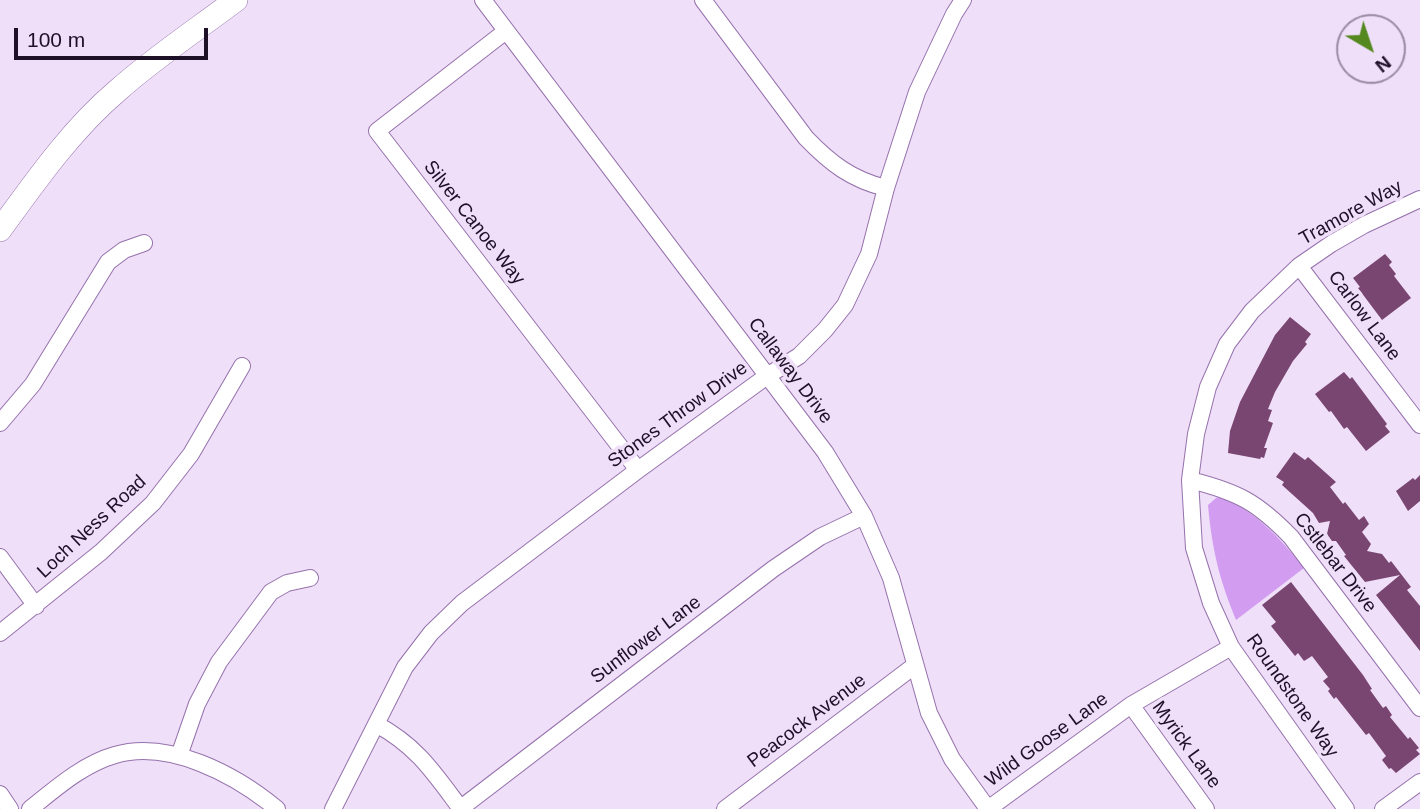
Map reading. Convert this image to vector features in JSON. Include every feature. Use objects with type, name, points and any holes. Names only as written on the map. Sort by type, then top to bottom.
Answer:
[{"type":"street","points":[[0,230],[55,157],[115,92],[236,0]]},
{"type":"street","name":"Callaway Drive","points":[[482,0],[825,452],[864,516],[891,578],[914,666],[934,725],[952,759],[988,809]]},
{"type":"street","points":[[703,0],[806,138],[845,173],[867,184],[886,188]]},
{"type":"street","name":"Stones Throw Drive","points":[[333,809],[405,667],[431,633],[462,603],[638,470],[767,376],[799,356],[845,305],[869,254],[886,188],[917,92],[962,0]]},
{"type":"street","name":"Silver Canoe Way","points":[[506,32],[377,131],[638,470]]},
{"type":"street","name":"Tramore Way","points":[[1190,480],[1196,434],[1208,387],[1227,344],[1252,311],[1299,266],[1331,244],[1420,199]]},
{"type":"street","points":[[0,423],[33,384],[108,262],[124,250],[144,243]]},
{"type":"street","name":"Carlow Lane","points":[[1299,266],[1420,425]]},
{"type":"street","name":"Loch Ness Road","points":[[0,634],[101,552],[153,503],[191,454],[242,366]]},
{"type":"street","name":"Roundstone Way","points":[[1190,480],[1194,548],[1211,603],[1231,647],[1346,809]]},
{"type":"street","name":"Cstlebar Drive","points":[[1190,480],[1243,496],[1267,512],[1292,537],[1420,708]]},
{"type":"street","name":"Sunflower Lane","points":[[461,808],[773,569],[820,537],[864,516]]},
{"type":"street","points":[[0,557],[36,606]]},
{"type":"street","points":[[179,756],[197,704],[219,662],[271,592],[287,583],[310,578]]},
{"type":"street","name":"Wild Goose Lane","points":[[988,809],[1131,705],[1231,647]]},
{"type":"street","name":"Peacock Avenue","points":[[725,809],[914,666]]},
{"type":"street","name":"Myrick Lane","points":[[1131,705],[1206,809]]},
{"type":"street","points":[[376,724],[395,734],[416,751],[461,808]]},
{"type":"street","points":[[30,809],[74,775],[114,755],[148,749],[179,756],[221,771],[259,794],[277,809]]},
{"type":"street","points":[[1383,809],[1420,782]]},
{"type":"street","points":[[0,794],[10,809]]},
{"type":"shaded area","points":[[1221,496],[1246,510],[1267,527],[1304,568],[1236,620],[1214,550],[1208,505]]},
{"type":"building","points":[[1385,254],[1392,262],[1389,265],[1396,274],[1394,276],[1411,298],[1382,320],[1353,278]]},
{"type":"building","points":[[1290,317],[1311,334],[1275,392],[1268,409],[1272,410],[1268,421],[1273,423],[1264,448],[1267,448],[1264,458],[1228,453],[1230,431],[1240,402],[1275,335]]},
{"type":"building","points":[[1344,372],[1350,379],[1352,377],[1390,432],[1366,451],[1315,394]]},
{"type":"building","points":[[1294,452],[1305,460],[1308,457],[1336,482],[1330,487],[1343,504],[1345,502],[1359,520],[1364,516],[1369,524],[1362,532],[1371,544],[1367,551],[1382,554],[1389,563],[1391,561],[1411,587],[1407,590],[1420,606],[1420,651],[1376,595],[1400,575],[1365,582],[1344,556],[1346,555],[1336,541],[1332,541],[1327,534],[1330,521],[1319,523],[1313,513],[1276,477]]},
{"type":"building","points":[[1420,475],[1420,501],[1408,511],[1396,491]]},
{"type":"building","points":[[1291,582],[1363,675],[1383,708],[1386,706],[1392,715],[1390,717],[1419,748],[1416,750],[1420,754],[1396,773],[1382,760],[1386,756],[1369,733],[1366,735],[1336,697],[1334,699],[1328,691],[1330,689],[1323,681],[1328,677],[1312,656],[1304,661],[1298,653],[1295,656],[1271,626],[1276,622],[1262,605]]}]
